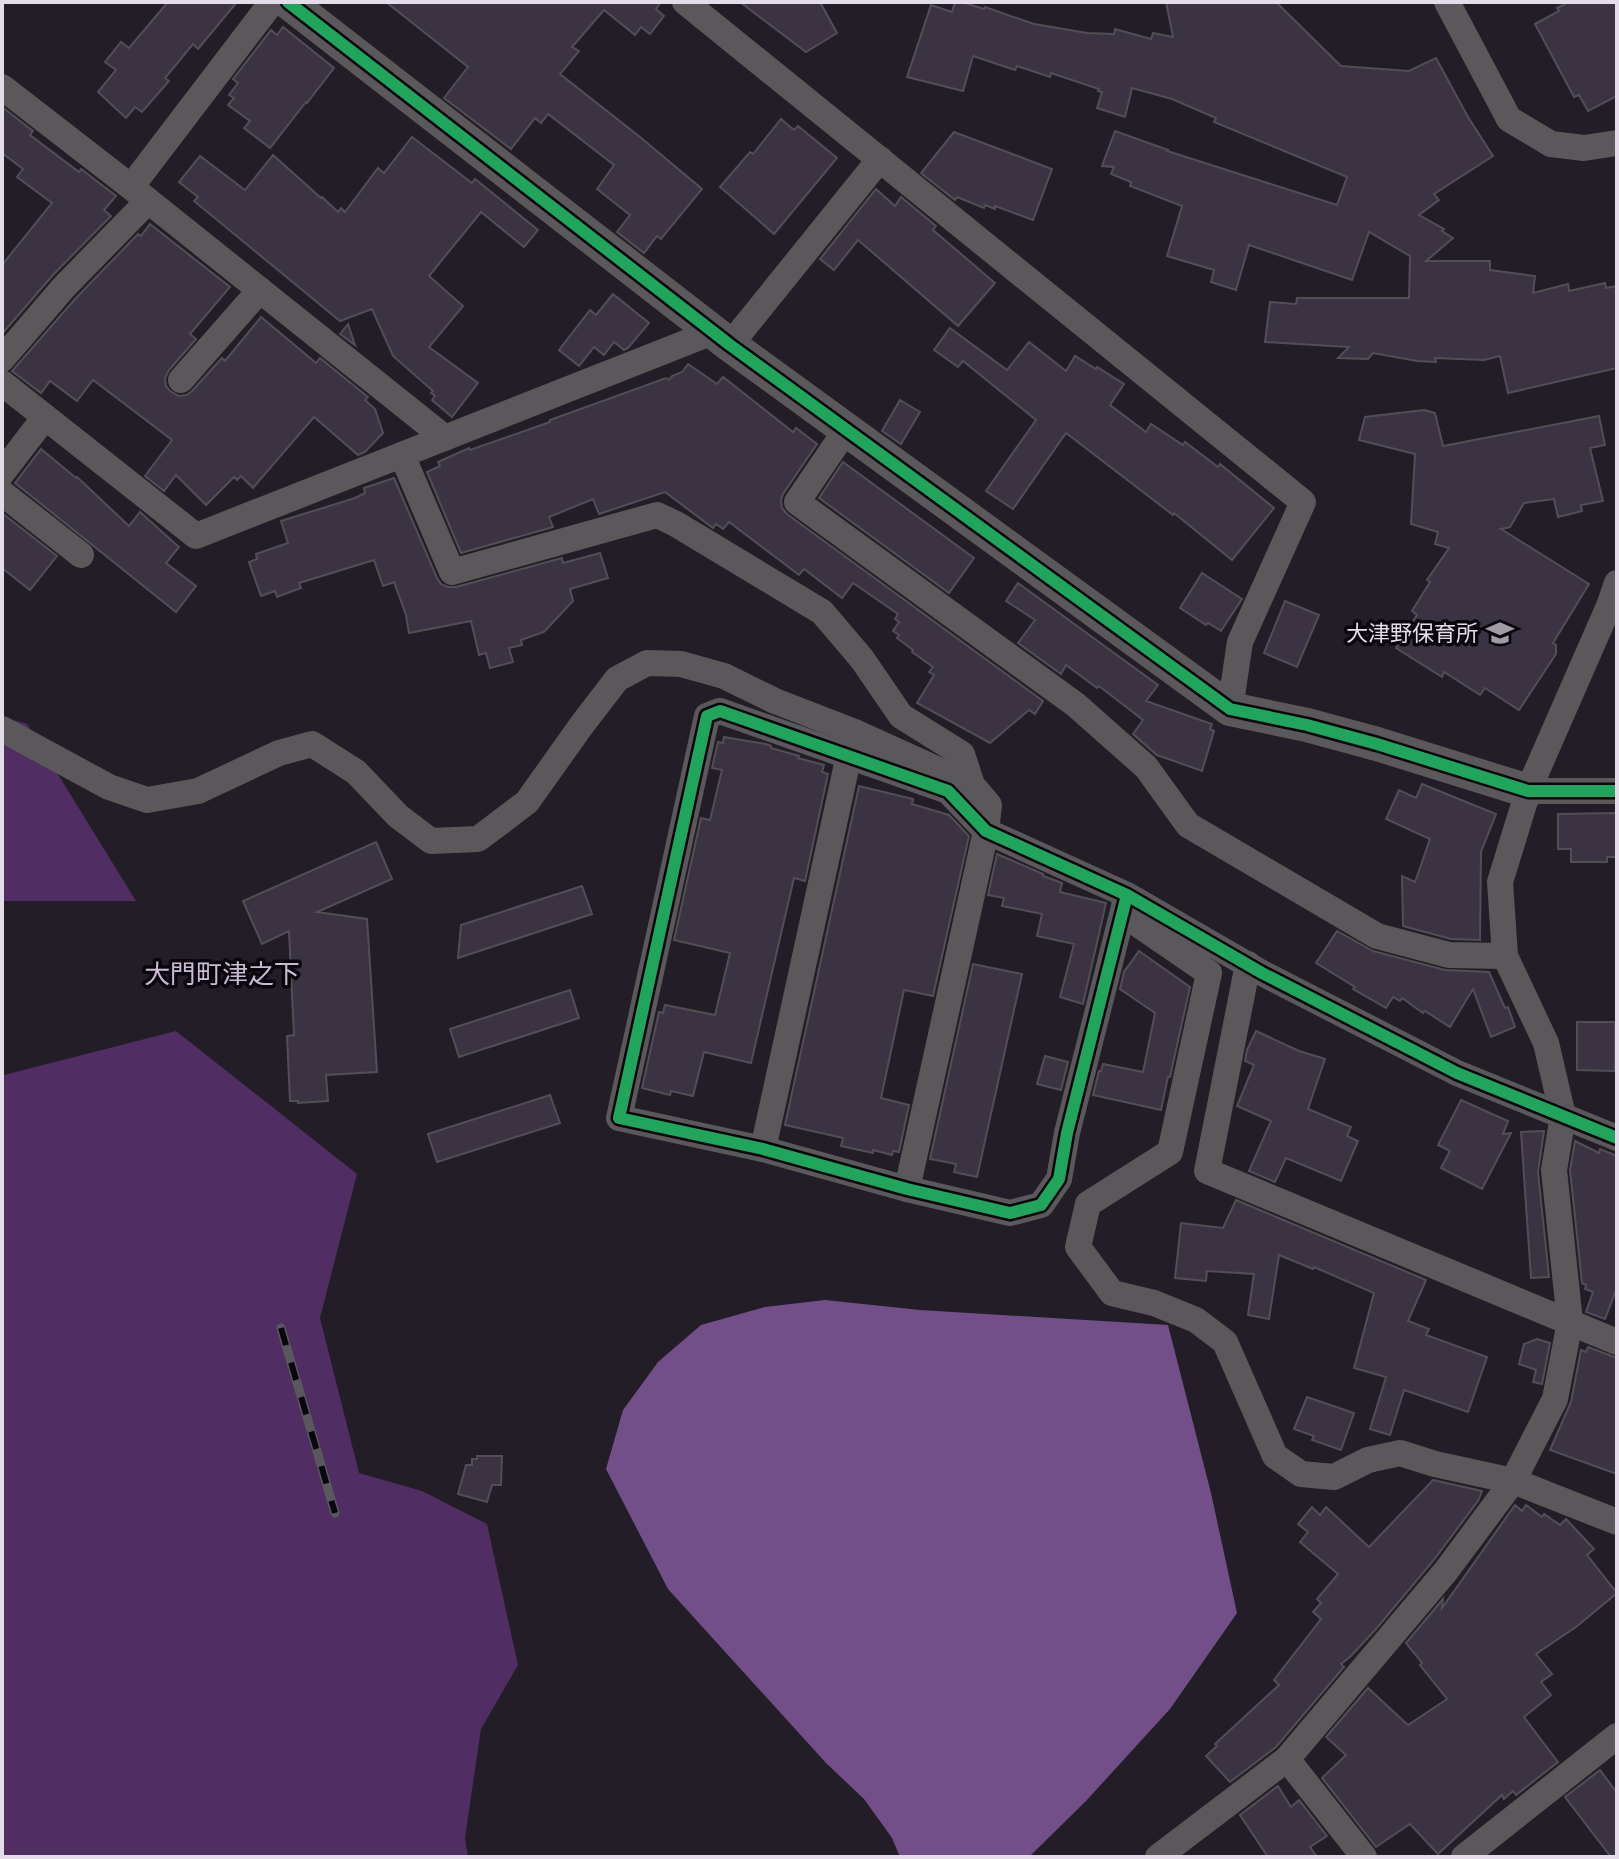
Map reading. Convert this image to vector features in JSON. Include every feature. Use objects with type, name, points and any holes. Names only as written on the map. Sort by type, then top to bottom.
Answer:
[{"type":"street","points":[[2,359],[140,194],[272,2]]},
{"type":"street","points":[[288,2],[721,338],[1230,709],[1377,744],[1528,791],[1617,791]]},
{"type":"street","points":[[685,2],[1303,502],[1240,642],[1230,709]]},
{"type":"street","points":[[1447,2],[1509,119],[1551,144],[1584,148],[1617,143]]},
{"type":"street","points":[[2,88],[445,438]]},
{"type":"street","points":[[2,383],[196,536],[445,438],[721,338],[880,159]]},
{"type":"street","points":[[181,380],[260,290]]},
{"type":"street","points":[[2,473],[45,417]]},
{"type":"street","points":[[846,430],[797,502],[1076,705],[1146,767],[1188,825],[1377,936],[1449,955],[1505,956]]},
{"type":"street","points":[[402,455],[452,572],[657,515],[822,612],[862,659],[901,716],[962,754],[972,785],[989,805],[986,831],[907,1189]]},
{"type":"street","points":[[2,493],[81,555]]},
{"type":"street","points":[[1158,1857],[1287,1759],[1446,1571],[1513,1481],[1555,1399],[1570,1322],[1554,1170],[1563,1116],[1546,1043],[1505,956],[1500,882],[1528,791],[1617,583]]},
{"type":"street","points":[[2,729],[109,787],[147,800],[198,791],[279,753],[312,744],[356,772],[398,816],[431,841],[478,839],[527,802],[617,679],[647,663],[681,664],[724,676],[972,785]]},
{"type":"street","points":[[1125,905],[1067,1133],[1059,1179],[1041,1205],[1010,1213],[907,1189],[763,1149],[619,1118],[707,716],[720,711],[948,791],[986,831],[1125,905],[1248,964],[1457,1073],[1617,1138]]},
{"type":"street","points":[[763,1149],[849,755]]},
{"type":"street","points":[[1125,905],[1209,973],[1170,1152],[1088,1204],[1078,1247],[1112,1293],[1154,1303],[1196,1320],[1225,1342],[1275,1456],[1301,1474],[1334,1477],[1368,1460],[1400,1453],[1513,1481],[1617,1522]]},
{"type":"street","points":[[1248,964],[1207,1171],[1617,1342]]},
{"type":"street","points":[[1464,1857],[1498,1847],[1617,1736]]},
{"type":"street","points":[[1287,1759],[1364,1857]]},
{"type":"shaded area","points":[[2,717],[27,724],[136,901],[2,901]]},
{"type":"shaded area","points":[[176,1031],[357,1174],[320,1318],[359,1473],[422,1491],[487,1524],[518,1665],[481,1729],[465,1838],[468,1857],[2,1857],[2,1074]]},
{"type":"shaded area","points":[[825,1300],[920,1310],[1168,1325],[1211,1493],[1237,1613],[1170,1709],[1086,1801],[1029,1857],[900,1857],[892,1838],[864,1799],[826,1763],[668,1589],[606,1469],[623,1410],[658,1362],[701,1325],[765,1307]]},
{"type":"building","points":[[168,2],[237,2],[198,49],[193,44],[165,78],[169,81],[142,112],[135,107],[126,118],[98,92],[116,70],[105,62],[121,42],[129,48]]},
{"type":"building","points":[[386,2],[661,2],[656,9],[664,16],[650,34],[641,27],[635,35],[604,10],[572,47],[579,51],[560,74],[702,189],[661,239],[657,236],[644,253],[617,232],[630,215],[597,189],[614,165],[548,114],[541,123],[535,118],[511,149],[444,98],[468,67]]},
{"type":"building","points":[[740,2],[820,2],[837,33],[806,52]]},
{"type":"building","points":[[955,2],[985,7],[1034,24],[1087,33],[1114,34],[1115,29],[1151,39],[1153,33],[1173,37],[1166,2],[1276,2],[1341,66],[1409,71],[1436,58],[1493,156],[1434,194],[1439,200],[1419,215],[1444,229],[1442,231],[1453,238],[1426,261],[1490,261],[1490,270],[1535,276],[1533,293],[1568,284],[1569,291],[1605,283],[1606,288],[1617,286],[1617,368],[1508,393],[1500,356],[1484,360],[1435,358],[1436,362],[1373,353],[1368,359],[1338,358],[1349,347],[1265,342],[1270,302],[1296,304],[1297,298],[1409,298],[1410,256],[1369,232],[1352,280],[1249,245],[1236,290],[1211,282],[1214,270],[1167,256],[1182,206],[1130,186],[1131,182],[1111,174],[1114,167],[1102,166],[1115,131],[1167,151],[1337,205],[1347,177],[1214,122],[1216,118],[1172,99],[1132,88],[1125,117],[1097,108],[1102,92],[1099,89],[1051,73],[1050,77],[1017,66],[1015,70],[973,56],[963,91],[907,77],[931,5],[952,12]]},
{"type":"building","points":[[1569,2],[1617,2],[1617,96],[1588,111],[1579,95],[1574,97],[1535,24]]},
{"type":"building","points":[[283,27],[334,68],[270,148],[244,128],[250,121],[228,105],[234,98],[229,95],[238,83],[233,79],[271,30],[277,35]]},
{"type":"building","points":[[2,107],[33,131],[30,135],[116,196],[104,210],[111,216],[52,276],[2,334],[2,265],[52,203],[17,177],[23,169],[2,153]]},
{"type":"building","points":[[781,119],[794,130],[798,126],[837,158],[774,234],[720,187],[750,152],[753,154]]},
{"type":"building","points":[[954,132],[1052,169],[1033,220],[995,206],[995,209],[985,205],[984,208],[957,197],[955,200],[921,173]]},
{"type":"building","points":[[412,137],[472,183],[475,179],[538,230],[524,247],[481,212],[429,276],[463,306],[429,347],[478,383],[452,417],[432,400],[435,396],[431,393],[433,391],[393,356],[372,309],[340,321],[194,201],[198,197],[179,182],[200,156],[245,190],[273,155],[338,212],[341,208],[345,212],[378,168],[384,173]]},
{"type":"building","points":[[876,189],[895,206],[901,197],[936,226],[933,230],[995,283],[958,326],[858,240],[834,270],[820,259]]},
{"type":"building","points":[[150,224],[230,287],[190,334],[196,339],[169,370],[165,378],[170,391],[179,396],[192,391],[222,358],[225,361],[261,317],[316,363],[320,358],[368,397],[365,400],[375,409],[383,433],[365,452],[358,455],[314,417],[253,488],[241,476],[237,480],[234,477],[206,505],[176,475],[164,491],[145,476],[172,440],[93,380],[77,401],[50,381],[41,393],[12,371],[76,298]]},
{"type":"building","points":[[613,294],[649,323],[628,348],[624,350],[614,342],[604,355],[594,347],[579,366],[559,350],[590,310],[596,315]]},
{"type":"building","points":[[348,324],[355,345],[340,334]]},
{"type":"building","points":[[950,328],[1007,370],[1029,342],[1066,371],[1075,356],[1097,367],[1124,384],[1110,405],[1146,432],[1151,424],[1183,445],[1185,442],[1218,467],[1220,464],[1274,508],[1232,560],[1066,433],[1013,509],[986,491],[1036,420],[963,361],[958,367],[934,350]]},
{"type":"building","points":[[688,364],[717,384],[723,377],[793,432],[796,428],[817,444],[783,494],[782,508],[787,514],[1043,701],[1035,714],[1029,710],[990,743],[917,703],[934,675],[929,672],[933,667],[897,638],[899,635],[893,631],[899,622],[895,619],[898,614],[853,583],[842,598],[804,569],[799,575],[729,522],[723,529],[716,524],[713,528],[665,492],[599,514],[593,499],[549,517],[553,527],[461,553],[427,472],[440,466],[438,462],[469,448],[550,422],[666,378],[669,380]]},
{"type":"building","points":[[900,400],[920,412],[901,444],[882,431]]},
{"type":"building","points":[[1424,410],[1435,413],[1443,446],[1599,416],[1605,445],[1590,448],[1603,501],[1581,505],[1582,511],[1558,517],[1554,499],[1524,503],[1510,527],[1501,529],[1589,584],[1553,643],[1556,654],[1519,710],[1485,688],[1480,695],[1444,672],[1442,677],[1396,648],[1417,615],[1412,611],[1430,582],[1427,580],[1449,548],[1435,544],[1438,532],[1411,524],[1415,454],[1359,440],[1365,417]]},
{"type":"building","points":[[41,449],[77,477],[129,526],[140,512],[179,547],[166,563],[196,586],[176,612],[15,483]]},
{"type":"building","points":[[843,462],[974,558],[949,593],[819,498]]},
{"type":"building","points":[[394,478],[441,584],[456,587],[562,558],[563,563],[600,553],[608,578],[570,589],[573,601],[544,632],[521,640],[522,645],[509,648],[513,662],[490,668],[486,653],[479,655],[471,621],[409,633],[394,582],[383,586],[374,560],[299,583],[301,588],[277,597],[275,591],[261,596],[249,562],[257,559],[256,554],[288,543],[281,521],[355,498],[365,493],[364,488]]},
{"type":"building","points":[[2,513],[57,556],[30,590],[2,568]]},
{"type":"building","points":[[1202,573],[1242,599],[1221,631],[1180,608]]},
{"type":"building","points":[[1018,583],[1158,685],[1146,701],[1212,724],[1210,729],[1214,731],[1202,771],[1157,755],[1133,734],[1143,720],[1066,665],[1061,674],[1018,643],[1035,620],[1006,601]]},
{"type":"building","points":[[1285,601],[1319,615],[1297,667],[1264,653]]},
{"type":"building","points":[[724,737],[766,744],[824,765],[822,772],[828,774],[805,881],[794,878],[751,1063],[704,1052],[693,1096],[671,1091],[670,1095],[642,1088],[659,1012],[663,1013],[665,1005],[715,1015],[730,953],[674,940],[701,818],[710,820],[722,770],[712,768],[718,742],[723,743]]},
{"type":"building","points":[[1422,784],[1496,814],[1481,852],[1480,940],[1451,939],[1403,926],[1402,876],[1415,882],[1430,839],[1386,819],[1399,790],[1416,798]]},
{"type":"building","points":[[859,786],[913,799],[912,804],[949,815],[969,836],[933,996],[904,990],[881,1098],[909,1105],[899,1152],[893,1151],[892,1155],[841,1146],[843,1138],[785,1125]]},
{"type":"building","points":[[1617,813],[1616,857],[1607,857],[1607,862],[1571,862],[1571,849],[1558,849],[1558,814]]},
{"type":"building","points":[[376,842],[392,879],[317,912],[367,919],[377,1072],[326,1075],[328,1101],[290,1101],[287,1036],[294,1035],[289,931],[262,944],[243,901]]},
{"type":"building","points":[[997,854],[1062,883],[1060,892],[1106,903],[1083,1004],[1060,997],[1074,944],[1037,936],[1042,914],[1002,906],[1004,898],[988,895]]},
{"type":"building","points":[[582,886],[592,914],[458,958],[461,925]]},
{"type":"building","points":[[1337,931],[1373,951],[1445,970],[1489,972],[1515,1027],[1491,1037],[1473,989],[1450,1027],[1402,998],[1400,1001],[1393,997],[1386,1008],[1316,963]]},
{"type":"building","points":[[1139,951],[1190,987],[1161,1110],[1093,1095],[1103,1064],[1143,1072],[1155,1013],[1120,989],[1124,972]]},
{"type":"building","points":[[973,964],[1022,974],[977,1177],[954,1172],[956,1164],[930,1159]]},
{"type":"building","points":[[570,990],[579,1018],[459,1057],[450,1029]]},
{"type":"building","points":[[1577,1022],[1615,1022],[1615,1071],[1577,1070]]},
{"type":"building","points":[[1256,1031],[1325,1059],[1308,1109],[1351,1127],[1347,1136],[1358,1141],[1341,1181],[1286,1158],[1275,1182],[1249,1171],[1271,1121],[1237,1106],[1254,1065],[1245,1061]]},
{"type":"building","points":[[1045,1056],[1068,1062],[1061,1090],[1037,1084]]},
{"type":"building","points":[[550,1095],[560,1123],[437,1162],[428,1134]]},
{"type":"building","points":[[1461,1100],[1508,1121],[1503,1134],[1511,1133],[1482,1189],[1441,1168],[1450,1151],[1438,1145]]},
{"type":"building","points":[[1544,1131],[1538,1172],[1549,1277],[1531,1278],[1521,1132]]},
{"type":"building","points":[[1575,1141],[1599,1153],[1600,1149],[1617,1156],[1617,1288],[1605,1319],[1586,1312],[1593,1292],[1585,1289],[1586,1285],[1582,1283],[1570,1170]]},
{"type":"building","points":[[1236,1200],[1426,1280],[1408,1321],[1429,1329],[1426,1335],[1487,1357],[1468,1412],[1404,1390],[1390,1435],[1370,1429],[1386,1377],[1354,1368],[1374,1293],[1279,1255],[1269,1319],[1248,1315],[1254,1274],[1207,1271],[1206,1281],[1175,1278],[1181,1223],[1223,1228]]},
{"type":"building","points":[[1537,1339],[1550,1343],[1542,1384],[1533,1382],[1536,1370],[1519,1364],[1524,1344]]},
{"type":"building","points":[[1588,1347],[1617,1358],[1617,1474],[1550,1450],[1571,1402],[1581,1350],[1586,1352]]},
{"type":"building","points":[[1307,1397],[1354,1413],[1341,1450],[1312,1440],[1314,1436],[1294,1429]]},
{"type":"building","points":[[477,1456],[502,1456],[501,1485],[492,1485],[487,1502],[458,1494],[466,1465],[472,1465],[472,1459],[477,1459]]},
{"type":"building","points":[[1433,1480],[1482,1491],[1478,1501],[1433,1561],[1376,1629],[1341,1664],[1344,1667],[1276,1747],[1230,1782],[1206,1756],[1279,1685],[1274,1680],[1321,1619],[1313,1612],[1321,1603],[1317,1599],[1338,1574],[1300,1542],[1308,1532],[1298,1524],[1312,1507],[1320,1515],[1326,1507],[1369,1547]]},
{"type":"building","points":[[1515,1505],[1522,1511],[1526,1505],[1560,1525],[1566,1519],[1594,1549],[1587,1555],[1617,1593],[1576,1627],[1536,1654],[1552,1674],[1541,1682],[1551,1695],[1524,1717],[1558,1762],[1516,1795],[1513,1791],[1504,1799],[1502,1795],[1438,1854],[1410,1824],[1376,1847],[1322,1778],[1346,1755],[1326,1737],[1368,1688],[1408,1725],[1447,1699],[1406,1643],[1443,1599],[1442,1608]]},
{"type":"building","points":[[1600,1770],[1617,1793],[1617,1857],[1611,1857],[1565,1797]]},
{"type":"building","points":[[1278,1786],[1291,1807],[1299,1800],[1327,1836],[1310,1847],[1317,1857],[1268,1857],[1240,1815]]},
{"type":"railway","points":[[281,1328],[335,1513]]},
{"type":"cycle path","points":[[288,2],[730,345],[1230,709],[1377,744],[1528,791],[1617,791]]},
{"type":"cycle path","points":[[1127,895],[1067,1133],[1059,1179],[1041,1205],[1010,1213],[907,1189],[763,1149],[619,1118],[707,716],[720,711],[948,791],[986,831],[1127,895],[1262,973],[1457,1073],[1617,1138]]},
{"type":"place","name":"大津野保育所","points":[[1500,633]]},
{"type":"district","name":"大門町津之下","points":[[222,974]]}]
